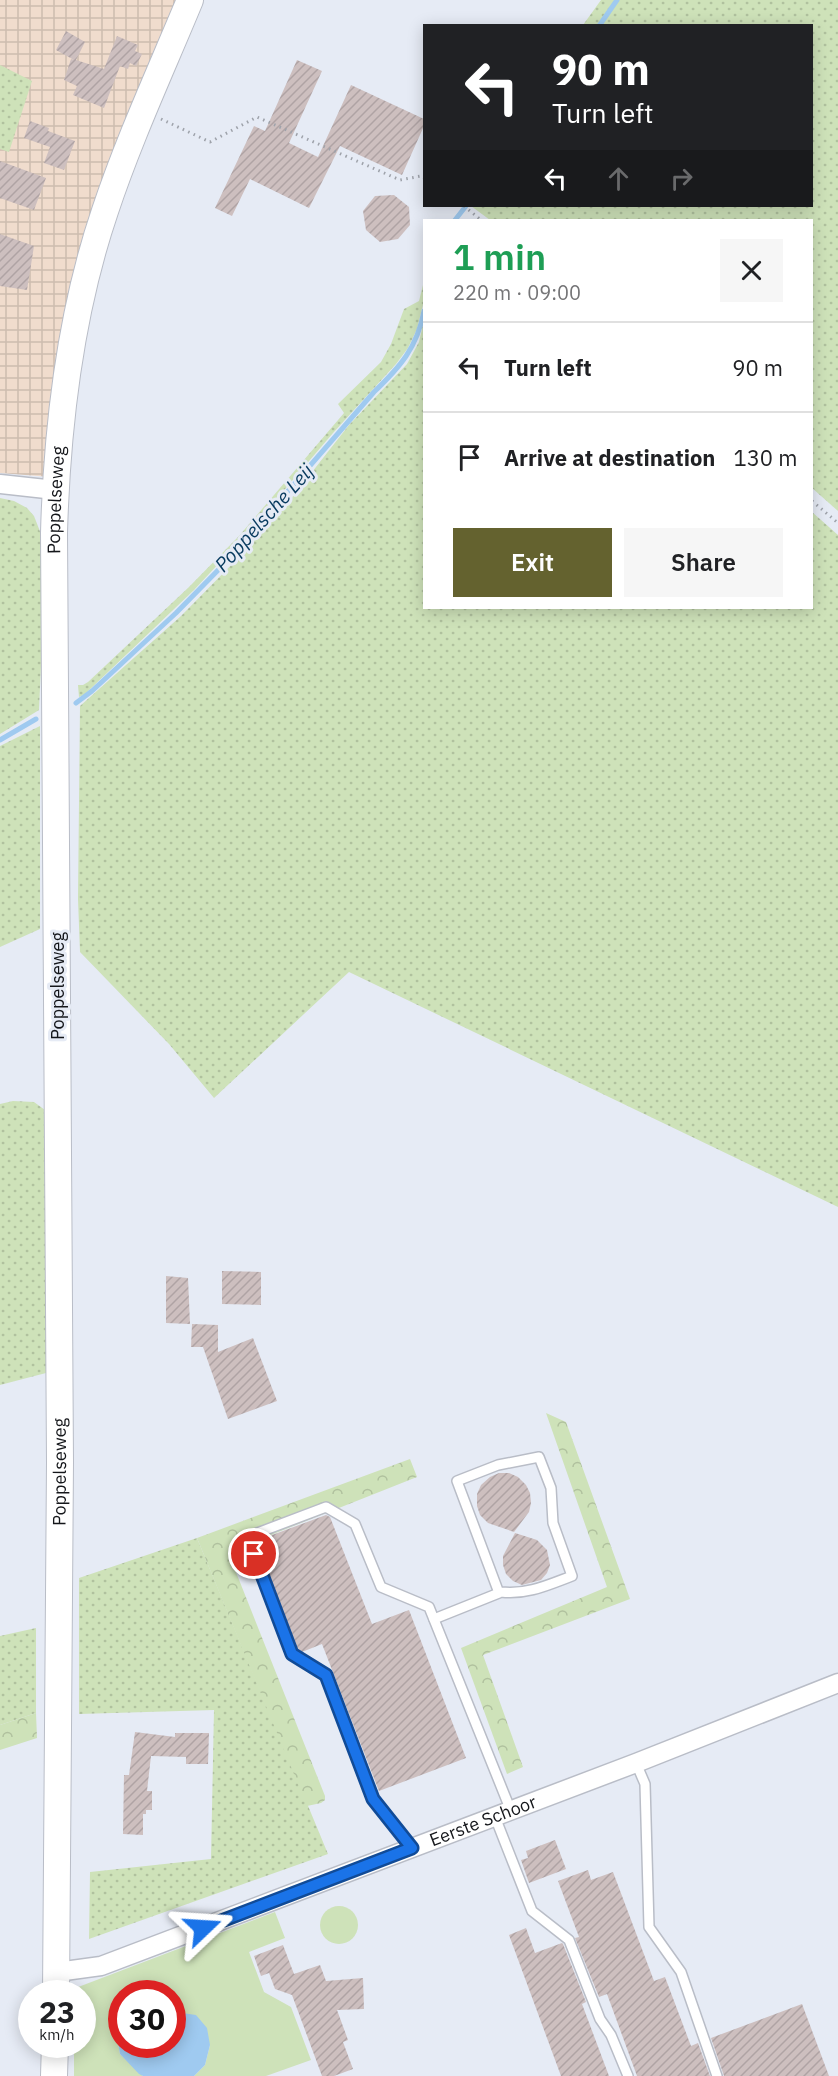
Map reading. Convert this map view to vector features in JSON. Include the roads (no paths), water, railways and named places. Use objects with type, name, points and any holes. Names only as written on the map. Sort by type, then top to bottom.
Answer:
[{"type":"street","name":"Poppelseweg","points":[[57,1980],[60,1438],[55,490],[62,403],[83,288],[104,212],[190,0]]},
{"type":"street","points":[[0,484],[55,490]]},
{"type":"street","name":"Eerste Schoor","points":[[65,1980],[636,1763],[838,1683]]},
{"type":"street","points":[[54,2076],[55,2058]]},
{"type":"lane","points":[[434,1619],[499,1593],[518,1594],[572,1576],[553,1522],[551,1488],[539,1457],[498,1465],[457,1481],[499,1593]]},
{"type":"lane","points":[[252,1535],[326,1507],[355,1524],[381,1587],[429,1606],[503,1814],[532,1911],[568,1940],[600,2019],[611,2035],[628,2076]]},
{"type":"lane","points":[[254,1554],[292,1654],[326,1675],[373,1799],[412,1848]]},
{"type":"lane","points":[[636,1763],[645,1784],[649,1927],[681,1972],[717,2076]]},
{"type":"water","points":[[186,2014],[196,2015],[207,2028],[210,2045],[205,2065],[194,2076],[143,2076],[124,2058],[186,2058]]},
{"type":"waterway","name":"Poppelsche Leij","points":[[600,24],[617,0]]},
{"type":"waterway","name":"Poppelsche Leij","points":[[456,219],[465,207]]},
{"type":"waterway","name":"Poppelsche Leij","points":[[76,703],[176,613],[229,559],[392,374],[412,346],[423,315]]},
{"type":"waterway","name":"Poppelsche Leij","points":[[0,740],[36,719]]}]
